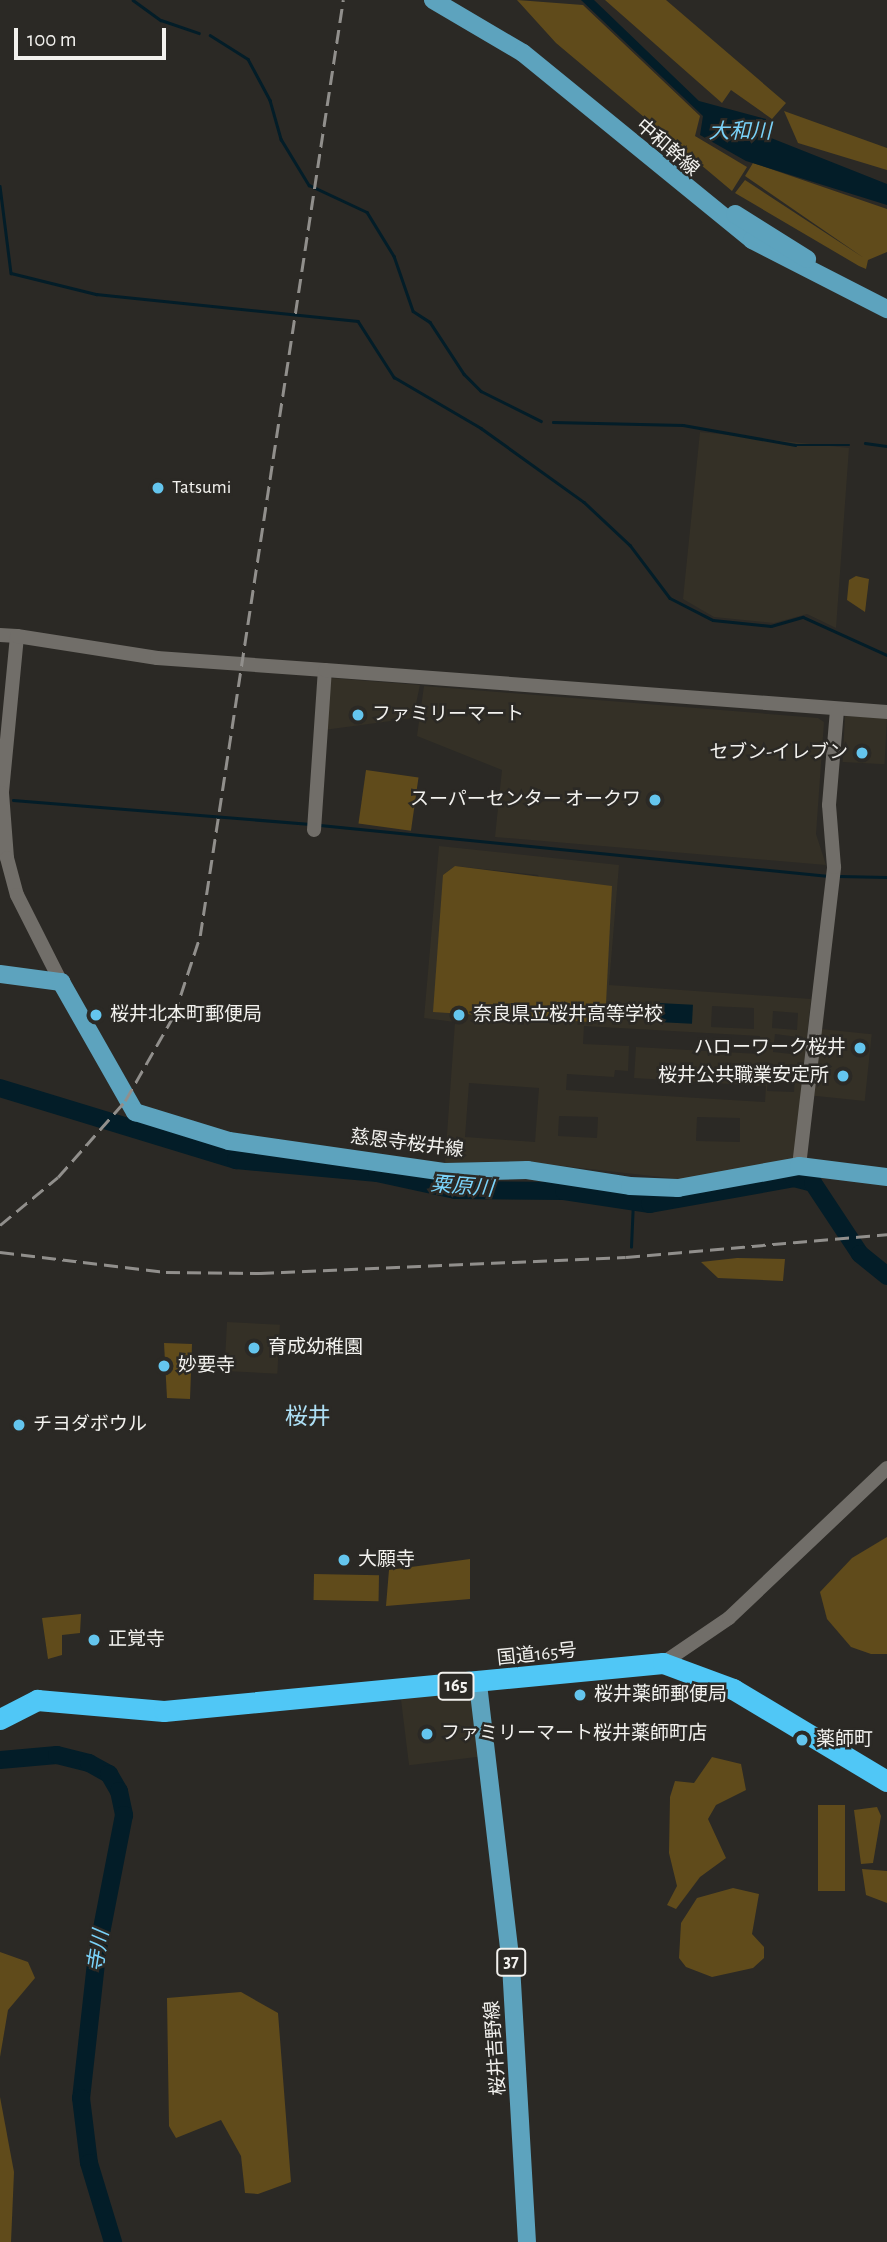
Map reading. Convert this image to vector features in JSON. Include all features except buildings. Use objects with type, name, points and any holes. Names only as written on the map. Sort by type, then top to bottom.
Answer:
[{"type":"highway","name":"国道165号","points":[[4,1710],[51,1700],[164,1711],[478,1684],[663,1663],[733,1689],[887,1781]]},
{"type":"main road","name":"中和幹線","points":[[433,0],[523,53],[752,240],[887,309]]},
{"type":"main road","name":"中和幹線","points":[[460,0],[554,63],[741,219],[887,296]]},
{"type":"main road","points":[[0,974],[61,982]]},
{"type":"main road","name":"慈恩寺桜井線","points":[[61,982],[130,1108],[229,1141],[444,1172],[527,1170],[678,1188],[799,1166],[887,1177]]},
{"type":"main road","name":"桜井吉野線","points":[[478,1684],[511,1965],[527,2242]]},
{"type":"street","points":[[0,635],[156,657],[887,712]]},
{"type":"street","points":[[17,636],[2,793],[5,848],[17,895],[61,982]]},
{"type":"street","points":[[314,825],[325,670]]},
{"type":"street","points":[[799,1166],[833,874],[829,805],[837,710]]},
{"type":"street","points":[[663,1663],[729,1618],[887,1468]]},
{"type":"shaded area","points":[[517,0],[583,5],[700,116],[695,136],[747,167],[732,191],[556,43]]},
{"type":"shaded area","points":[[605,0],[666,0],[786,103],[772,119],[731,90],[722,103]]},
{"type":"shaded area","points":[[784,111],[887,148],[887,170],[798,143]]},
{"type":"shaded area","points":[[753,163],[887,209],[887,252],[868,260],[866,269],[735,193],[745,180],[864,258],[745,176]]},
{"type":"shaded area","points":[[700,432],[849,448],[836,628],[807,614],[774,623],[714,617],[683,599]]},
{"type":"shaded area","points":[[856,576],[869,579],[865,612],[847,600],[849,580]]},
{"type":"shaded area","points":[[330,678],[420,685],[413,718],[324,730]]},
{"type":"shaded area","points":[[424,686],[818,718],[824,722],[816,834],[826,865],[495,837],[502,770],[417,736]]},
{"type":"shaded area","points":[[845,716],[887,718],[885,764],[843,762]]},
{"type":"shaded area","points":[[366,770],[418,777],[411,831],[358,823]]},
{"type":"shaded area","name":"奈良県立桜井高等学校","points":[[439,846],[619,865],[609,985],[811,999],[794,1160],[688,1180],[518,1161],[445,1163],[455,1022],[424,1018]],"holes":[[[455,866],[538,875],[540,880],[443,875]],[[712,1006],[754,1008],[754,1029],[711,1027]],[[773,1011],[798,1013],[797,1030],[772,1028]],[[584,1026],[760,1036],[759,1054],[636,1047],[634,1078],[766,1086],[765,1102],[566,1090],[567,1074],[614,1077],[615,1070],[628,1071],[629,1046],[583,1044]],[[775,1034],[798,1037],[798,1047],[791,1054],[773,1052]],[[768,1076],[795,1077],[794,1092],[767,1091]],[[469,1083],[539,1088],[535,1142],[465,1137]],[[559,1116],[598,1117],[597,1138],[558,1136]],[[697,1117],[740,1118],[740,1142],[696,1141]]]},
{"type":"shaded area","points":[[455,866],[612,886],[605,1023],[433,1012],[443,875]]},
{"type":"shaded area","points":[[821,1029],[872,1034],[865,1101],[814,1096]]},
{"type":"shaded area","points":[[737,1258],[785,1259],[783,1281],[718,1278],[701,1262]]},
{"type":"shaded area","name":"育成幼稚園","points":[[227,1322],[280,1325],[277,1374],[224,1371]]},
{"type":"shaded area","points":[[164,1343],[192,1344],[190,1399],[167,1398]]},
{"type":"shaded area","points":[[887,1537],[887,1654],[871,1654],[851,1647],[827,1619],[820,1592],[852,1558]]},
{"type":"shaded area","points":[[470,1559],[470,1599],[386,1606],[389,1570]]},
{"type":"shaded area","points":[[314,1574],[379,1575],[379,1601],[314,1600]]},
{"type":"shaded area","points":[[81,1614],[80,1633],[62,1635],[62,1655],[48,1659],[42,1618]]},
{"type":"shaded area","name":"ファミリーマート桜井薬師町店","points":[[472,1687],[481,1756],[409,1765],[401,1696]]},
{"type":"shaded area","points":[[712,1757],[741,1764],[746,1790],[716,1805],[708,1819],[726,1858],[700,1877],[676,1909],[667,1905],[677,1886],[669,1853],[670,1797],[675,1781],[694,1783]]},
{"type":"shaded area","points":[[818,1805],[845,1805],[845,1891],[818,1891]]},
{"type":"shaded area","points":[[877,1807],[881,1816],[873,1863],[861,1864],[854,1810]]},
{"type":"shaded area","points":[[862,1869],[887,1871],[887,1903],[866,1895]]},
{"type":"shaded area","points":[[733,1888],[759,1894],[752,1934],[764,1947],[764,1958],[753,1968],[712,1977],[686,1967],[679,1958],[681,1923],[697,1898]]},
{"type":"shaded area","points":[[0,1952],[28,1962],[35,1978],[8,2010],[0,2057]]},
{"type":"shaded area","points":[[241,1992],[278,2013],[291,2182],[258,2194],[245,2193],[241,2156],[221,2120],[176,2138],[169,2126],[167,1998]]},
{"type":"shaded area","points":[[0,2097],[14,2172],[11,2242],[0,2242]]},
{"type":"water","name":"大和川","points":[[581,0],[594,0],[699,101],[766,119],[766,136],[887,184],[887,205],[746,161],[700,135],[703,116]]},
{"type":"water","points":[[658,1003],[693,1005],[692,1024],[657,1022]]},
{"type":"waterway","points":[[133,0],[161,20],[199,33]]},
{"type":"waterway","points":[[210,35],[248,59],[270,100],[281,139],[309,185],[367,212],[394,256],[413,311],[430,322],[464,374],[481,391],[541,421]]},
{"type":"waterway","points":[[0,186],[11,273],[96,294],[358,321],[394,377],[481,428],[584,502],[630,545],[670,598],[713,620],[771,626],[803,617],[887,655]]},
{"type":"waterway","points":[[553,422],[683,425],[795,445],[849,445]]},
{"type":"waterway","points":[[865,443],[887,446]]},
{"type":"waterway","points":[[13,800],[310,824]]},
{"type":"waterway","points":[[320,825],[828,876]]},
{"type":"waterway","points":[[839,876],[887,877]]},
{"type":"waterway","name":"粟原川","points":[[0,1088],[236,1160],[377,1173],[455,1190],[564,1191],[650,1204],[794,1178],[813,1183],[860,1254],[887,1276]]},
{"type":"waterway","points":[[631,1247],[633,1202]]},
{"type":"waterway","name":"寺川","points":[[0,1760],[57,1755],[89,1763],[109,1774],[119,1791],[124,1815],[97,1954],[81,2098],[89,2163],[113,2242]]},
{"type":"railway","points":[[0,1225],[58,1177],[125,1101],[174,1015],[200,936],[343,0]]},
{"type":"railway","points":[[0,1252],[166,1272],[260,1273],[626,1257],[887,1234]]},
{"type":"place","name":"Tatsumi","points":[[158,488]]},
{"type":"place","name":"ファミリーマート","points":[[358,715]]},
{"type":"place","name":"セブン-イレブン","points":[[862,753]]},
{"type":"place","name":"スーパーセンター オークワ","points":[[655,800]]},
{"type":"place","name":"桜井北本町郵便局","points":[[96,1015]]},
{"type":"place","name":"奈良県立桜井高等学校","points":[[459,1015]]},
{"type":"place","name":"ハローワーク桜井","points":[[860,1048]]},
{"type":"place","name":"桜井公共職業安定所","points":[[843,1076]]},
{"type":"place","name":"育成幼稚園","points":[[254,1348]]},
{"type":"place","name":"妙要寺","points":[[164,1366]]},
{"type":"place","name":"チヨダボウル","points":[[19,1425]]},
{"type":"place","name":"大願寺","points":[[344,1560]]},
{"type":"place","name":"正覚寺","points":[[94,1640]]},
{"type":"place","name":"桜井薬師郵便局","points":[[580,1695]]},
{"type":"place","name":"ファミリーマート桜井薬師町店","points":[[427,1734]]},
{"type":"place","name":"薬師町","points":[[802,1740]]},
{"type":"district","name":"桜井","points":[[308,1418]]}]
